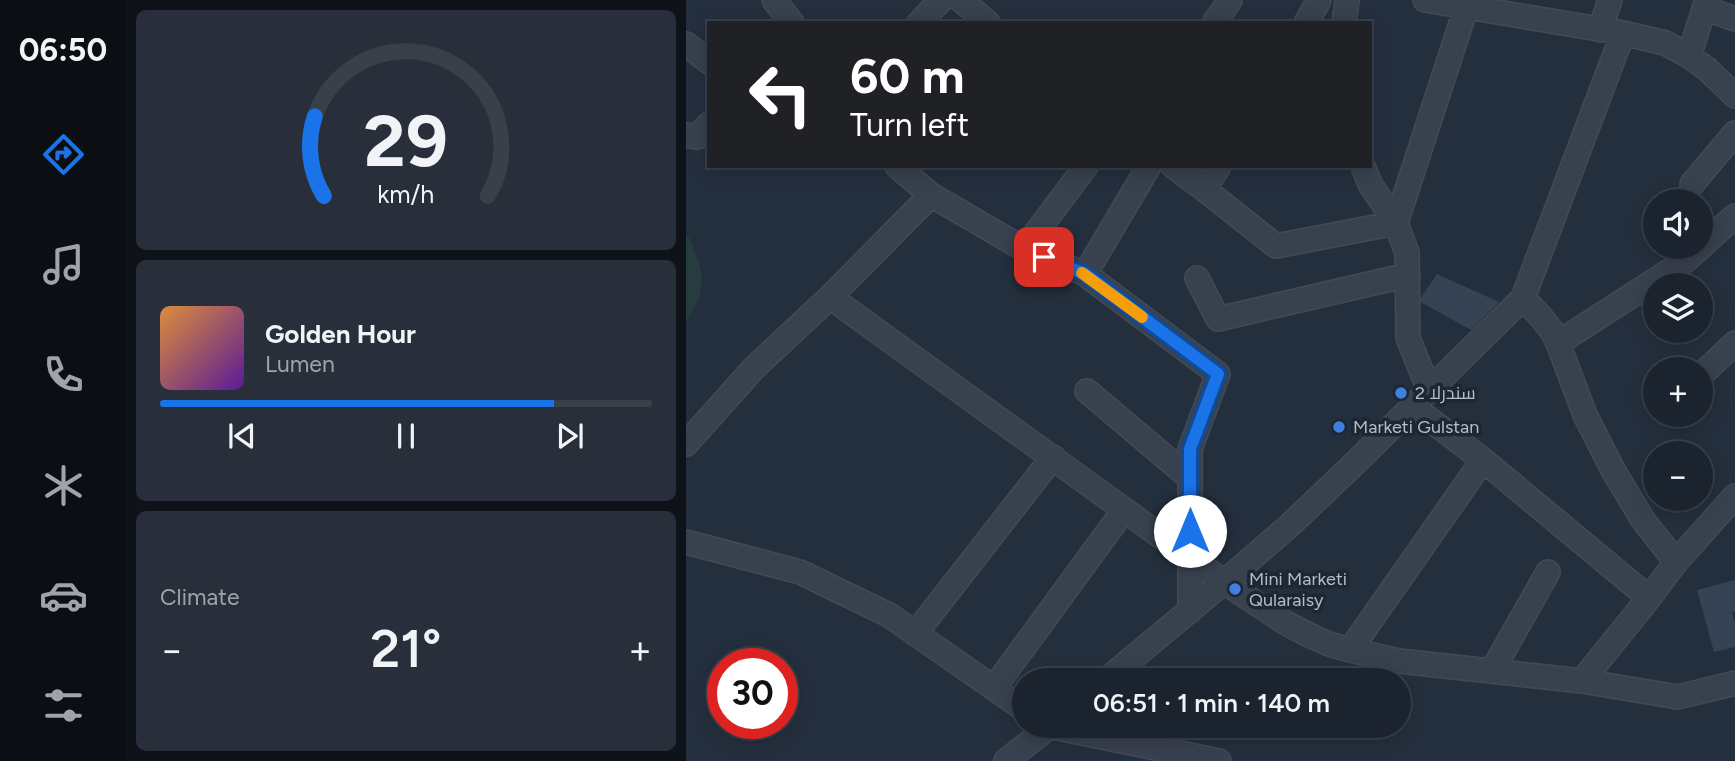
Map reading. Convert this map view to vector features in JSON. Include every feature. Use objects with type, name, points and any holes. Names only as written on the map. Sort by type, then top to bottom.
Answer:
[{"type":"street","points":[[774,0],[790,21]]},
{"type":"street","points":[[921,21],[941,0]]},
{"type":"street","points":[[961,0],[986,21]]},
{"type":"street","points":[[1214,21],[1230,0]]},
{"type":"street","points":[[1307,21],[1319,0]]},
{"type":"street","points":[[1344,21],[1347,0]]},
{"type":"street","points":[[1425,0],[1623,33],[1665,43],[1707,69],[1735,96]]},
{"type":"street","points":[[1600,30],[1610,0]]},
{"type":"street","points":[[1689,56],[1705,4],[1735,19]]},
{"type":"street","points":[[1396,223],[1466,8]]},
{"type":"street","points":[[1121,668],[1298,518],[1523,298],[1623,33]]},
{"type":"street","points":[[686,44],[707,60]]},
{"type":"street","points":[[686,135],[697,137],[707,126]]},
{"type":"street","points":[[1692,184],[1735,133]]},
{"type":"street","points":[[899,168],[931,195],[1024,249],[1085,274],[1218,374],[1190,449],[1190,611]]},
{"type":"street","points":[[1024,249],[1085,168]]},
{"type":"street","points":[[1085,274],[1148,168]]},
{"type":"street","points":[[1176,168],[1276,246],[1396,223]]},
{"type":"street","points":[[1204,188],[1218,168]]},
{"type":"street","points":[[1364,168],[1370,184],[1396,223],[1407,253],[1408,338],[1429,390]]},
{"type":"street","points":[[686,444],[754,368],[831,297],[931,195]]},
{"type":"street","points":[[1558,343],[1685,261],[1735,216]]},
{"type":"street","points":[[1197,278],[1218,319],[1408,275]]},
{"type":"street","points":[[831,297],[1223,582],[1296,628],[1329,643],[1399,661],[1582,681],[1678,697],[1735,683]]},
{"type":"street","points":[[1523,298],[1541,317],[1558,343],[1585,415],[1613,470],[1643,520],[1675,562]]},
{"type":"street","points":[[1713,364],[1735,343]]},
{"type":"street","points":[[1087,391],[1190,478]]},
{"type":"street","points":[[1412,406],[1483,460],[1649,598]]},
{"type":"street","points":[[915,634],[1053,457]]},
{"type":"street","points":[[1350,650],[1483,460]]},
{"type":"street","points":[[1582,681],[1675,562],[1732,507]]},
{"type":"street","points":[[994,688],[1124,510]]},
{"type":"street","points":[[686,542],[800,572],[889,615],[1012,701]]},
{"type":"street","points":[[1492,671],[1548,572]]},
{"type":"street","points":[[1006,761],[1035,738]]},
{"type":"street","points":[[1104,738],[1219,761]]},
{"type":"green space","points":[[686,236],[690,239],[702,278],[699,298],[686,320]]},
{"type":"building","points":[[1437,274],[1499,302],[1471,330],[1419,301]]},
{"type":"building","points":[[1735,580],[1735,611],[1732,612],[1735,647],[1714,652],[1697,590]]},
{"type":"slow traffic","points":[[1082,273],[1142,317]]},
{"type":"place","name":"سندرلا 2","points":[[1401,393]]},
{"type":"place","name":"Marketi Gulstan","points":[[1339,427]]},
{"type":"place","name":"Mini Marketi Qularaisy","points":[[1235,589]]},
{"type":"route","points":[[1044,257],[1085,274],[1218,374],[1190,449],[1190,531]]}]
